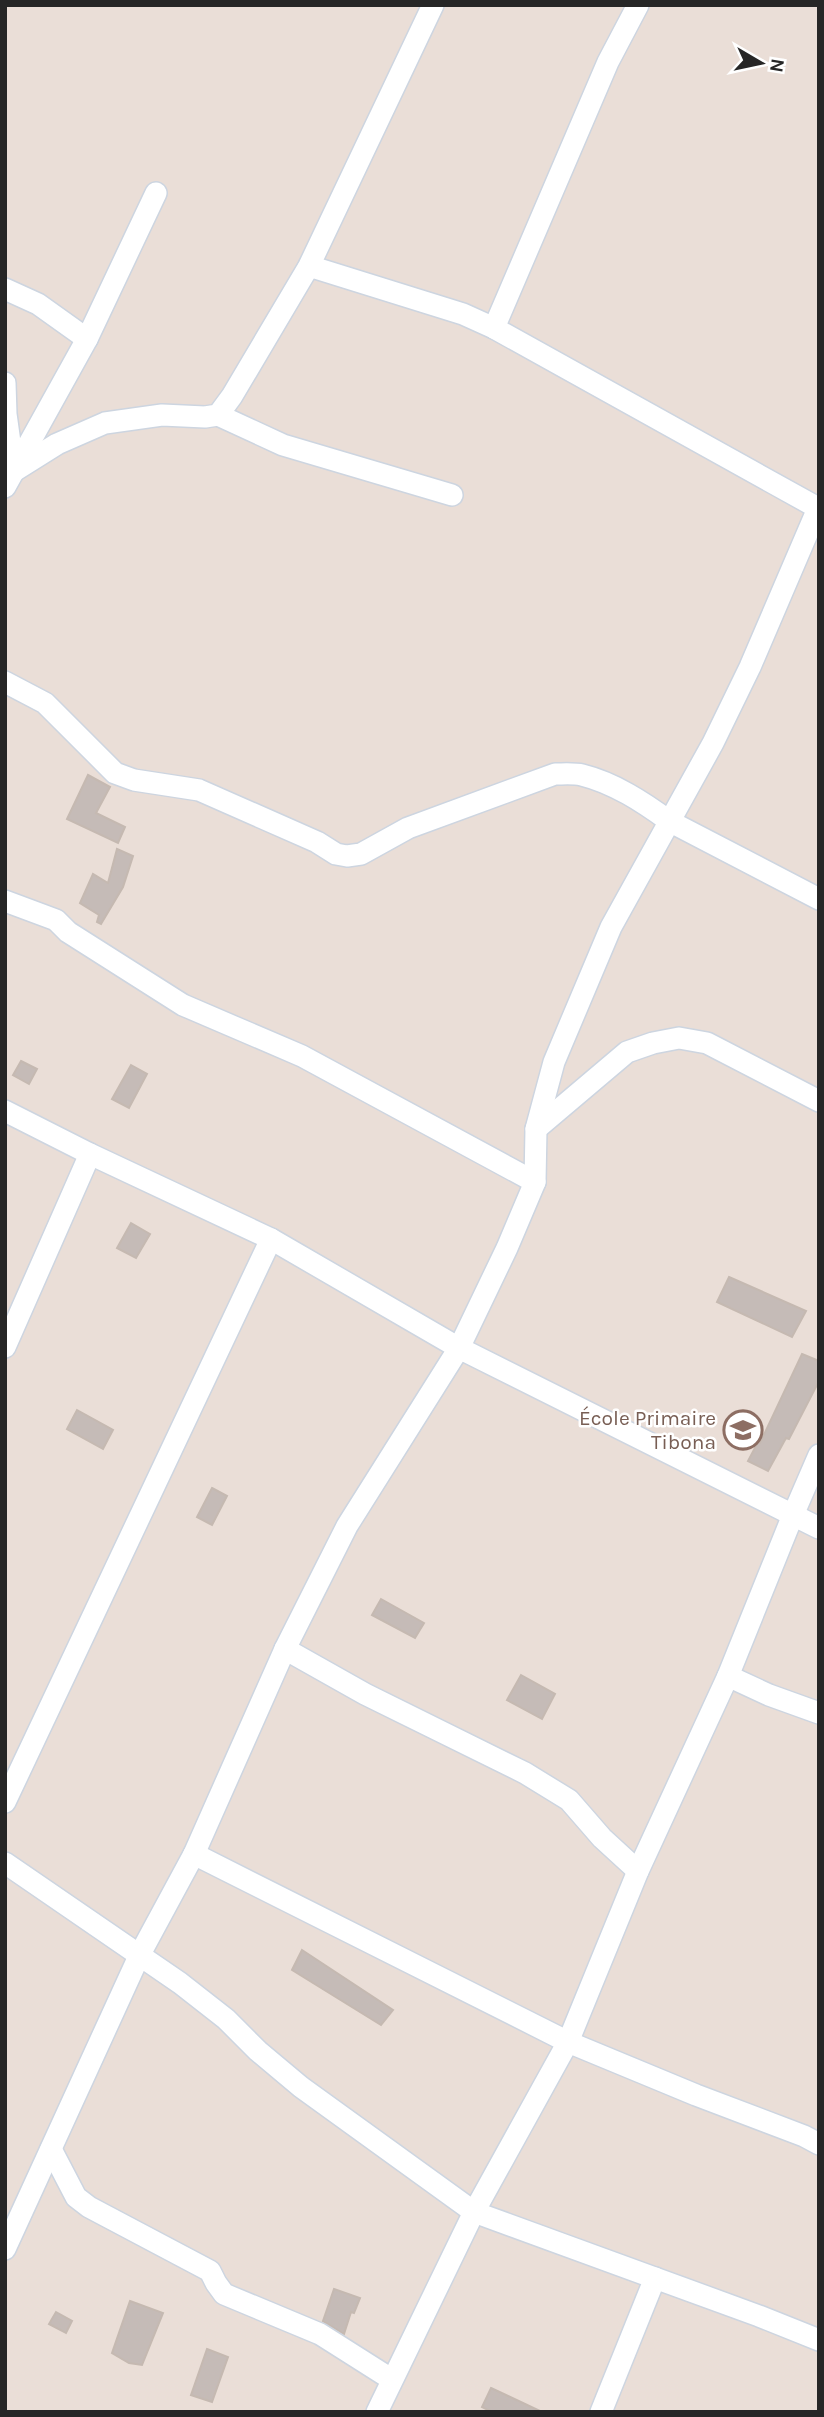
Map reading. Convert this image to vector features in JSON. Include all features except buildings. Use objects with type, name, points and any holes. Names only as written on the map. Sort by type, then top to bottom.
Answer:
[{"type":"street","points":[[218,415],[309,267],[433,5]]},
{"type":"street","points":[[494,328],[608,62],[638,5]]},
{"type":"street","points":[[10,479],[87,339],[156,193]]},
{"type":"street","points":[[5,2249],[140,1954],[194,1854],[285,1649],[347,1526],[459,1348],[507,1248],[535,1182],[536,1129],[554,1062],[611,927],[713,743],[744,678],[818,507],[494,328],[463,314],[309,267]]},
{"type":"street","points":[[5,289],[38,304],[87,339]]},
{"type":"street","points":[[5,383],[10,479]]},
{"type":"street","points":[[10,479],[57,444],[106,423],[162,415],[218,415],[284,445],[452,495]]},
{"type":"street","points":[[5,682],[45,703],[115,773],[134,780],[199,790],[317,842],[336,855],[361,854],[408,828],[555,774],[580,775],[614,787],[669,821],[819,899]]},
{"type":"street","points":[[5,901],[56,920],[68,932],[183,1005],[302,1056],[535,1182]]},
{"type":"street","points":[[536,1129],[627,1052],[678,1038],[707,1043],[819,1101]]},
{"type":"street","points":[[5,1111],[271,1239],[459,1348],[819,1528]]},
{"type":"street","points":[[5,1347],[90,1154]]},
{"type":"street","points":[[5,1802],[271,1239]]},
{"type":"street","points":[[377,2412],[474,2212],[568,2042],[638,1871],[728,1676],[819,1455]]},
{"type":"street","points":[[285,1649],[365,1694],[525,1773],[569,1800],[602,1838],[638,1871]]},
{"type":"street","points":[[728,1676],[769,1695],[819,1713]]},
{"type":"street","points":[[194,1854],[568,2042],[819,2144]]},
{"type":"street","points":[[5,1863],[140,1954],[226,2019],[258,2051],[301,2087],[474,2212],[819,2340]]},
{"type":"street","points":[[51,2149],[76,2197],[89,2207],[210,2271],[224,2294],[320,2334],[391,2379]]},
{"type":"street","points":[[601,2412],[655,2278]]},
{"type":"place","name":"École Primaire Tibona","points":[[743,1430]]}]
